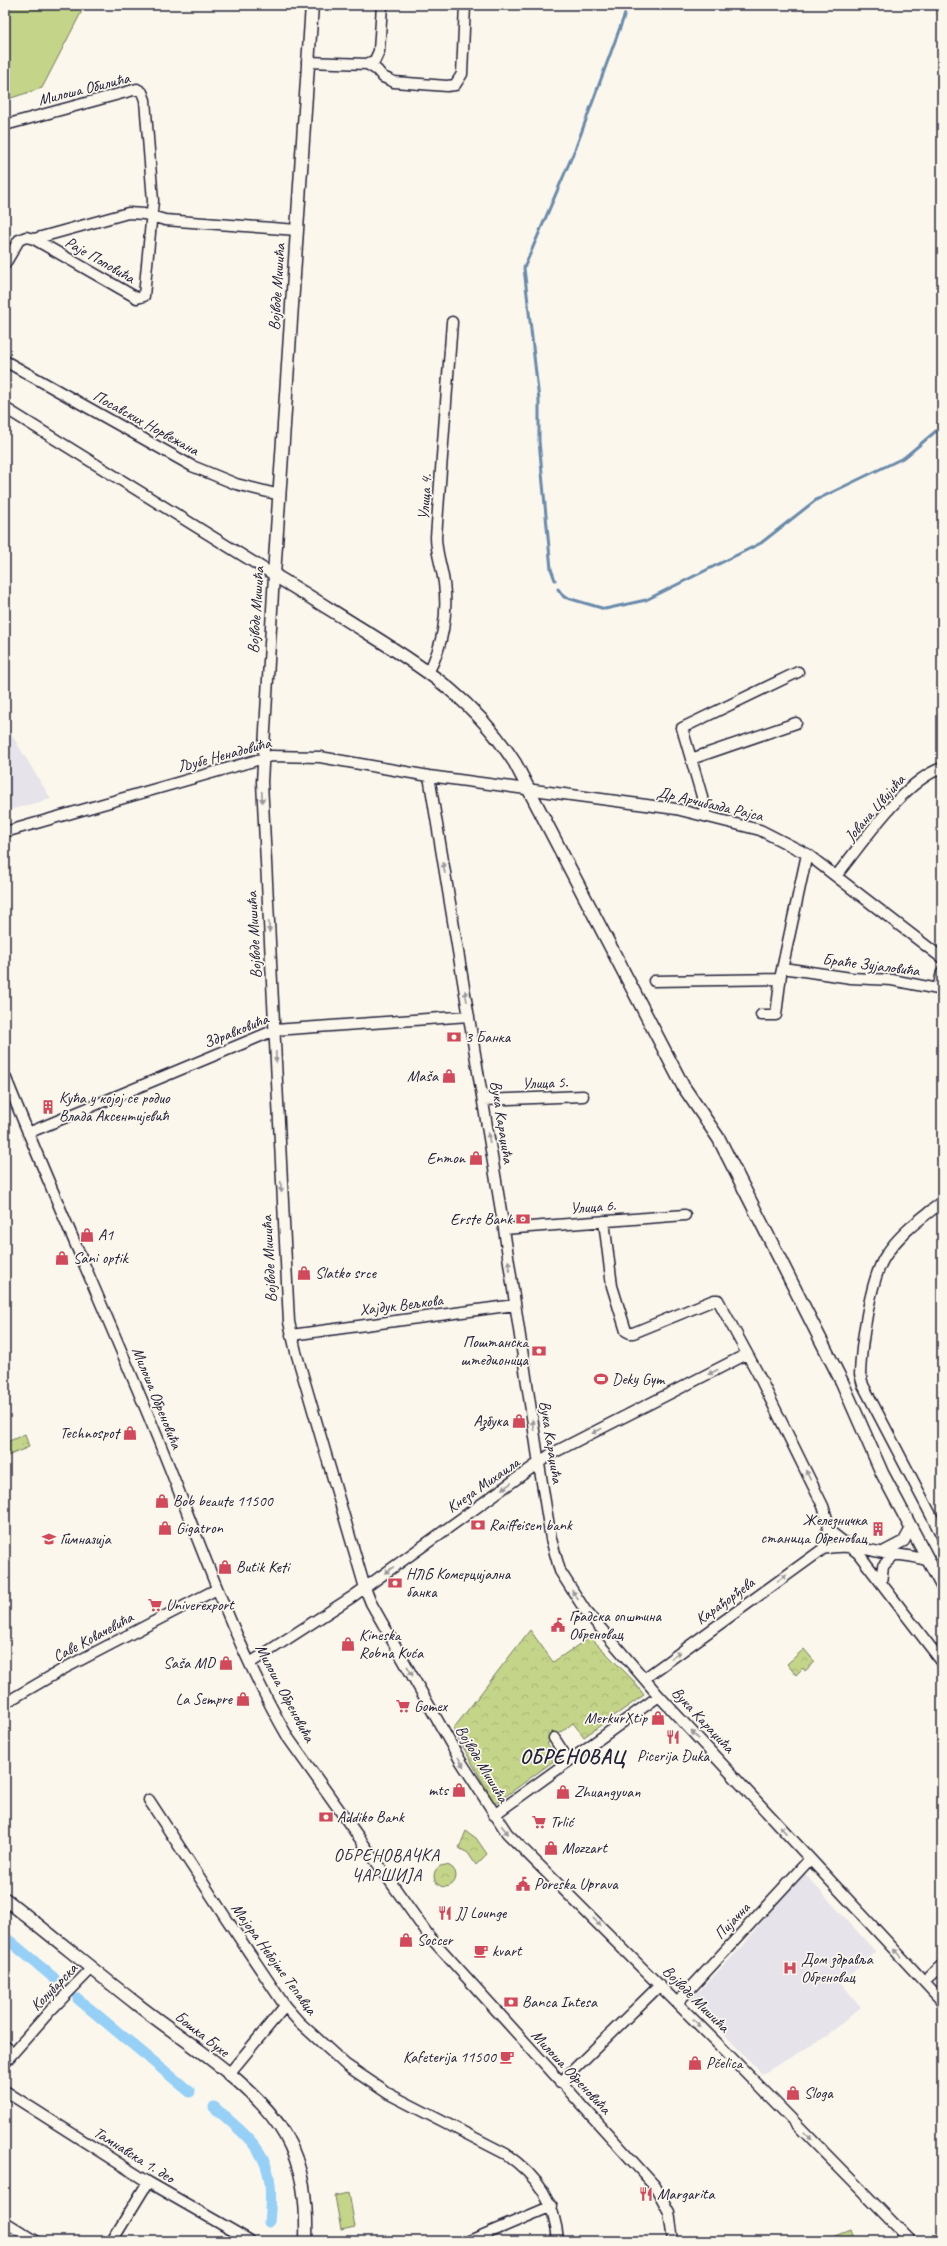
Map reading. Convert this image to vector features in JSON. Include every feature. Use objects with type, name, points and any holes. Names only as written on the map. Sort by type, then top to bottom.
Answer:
[{"type":"main road","name":"Војводе Мишића","points":[[274,575],[312,5]]},
{"type":"main road","points":[[274,575],[429,671],[453,690],[489,727],[511,757],[683,1086],[719,1139],[842,1382],[869,1446],[910,1530],[942,1586]]},
{"type":"main road","name":"Бошка Бухе","points":[[5,1900],[228,2075],[266,2108],[285,2136],[294,2153],[305,2190],[306,2241]]},
{"type":"street","points":[[307,62],[366,64],[375,60],[379,52],[382,5]]},
{"type":"street","points":[[366,64],[377,70],[383,77],[394,82],[447,86],[455,85],[462,74],[465,5]]},
{"type":"street","name":"Милоша Обилића","points":[[5,125],[130,90],[137,89],[142,92],[154,194],[151,216]]},
{"type":"street","name":"Раје Поповића","points":[[34,239],[128,214],[137,213],[165,220],[297,230]]},
{"type":"street","name":"Раје Поповића","points":[[5,264],[19,240],[26,237],[34,239],[140,299],[144,293],[151,216]]},
{"type":"street","name":"Улица 4.","points":[[429,671],[440,646],[445,611],[444,583],[437,551],[436,537],[452,322]]},
{"type":"street","name":"Посавских Норвежана","points":[[5,361],[192,466],[236,484],[280,495]]},
{"type":"street","points":[[5,408],[274,575]]},
{"type":"street","name":"Војводе Мишића","points":[[274,575],[262,758],[286,1287],[291,1335],[365,1588],[371,1603],[460,1760],[507,1833],[660,1985],[911,2241]]},
{"type":"street","points":[[706,816],[691,759],[682,735],[682,728],[684,725],[798,672]]},
{"type":"street","points":[[691,759],[796,723]]},
{"type":"street","name":"Љубе Ненадовића","points":[[5,832],[262,758],[282,755],[320,757],[429,776],[528,788]]},
{"type":"street","name":"Јована Цвијића","points":[[836,876],[902,795],[927,775],[942,768]]},
{"type":"street","name":"Вука Караџића","points":[[429,776],[504,1229],[539,1464],[553,1545],[564,1579],[596,1624],[645,1678],[659,1696],[942,2001]]},
{"type":"street","name":"Др Арчибалда Рајса","points":[[528,788],[676,809],[760,830],[807,854],[942,958]]},
{"type":"street","points":[[761,1015],[776,1015],[780,979],[807,854]]},
{"type":"street","name":"Браће Зујаловића","points":[[783,968],[851,978],[892,980],[938,989],[942,972]]},
{"type":"street","points":[[654,981],[780,979]]},
{"type":"street","name":"Здравковића","points":[[28,1133],[275,1030],[469,1016]]},
{"type":"street","name":"Милоша Обреновића","points":[[5,1076],[115,1335],[217,1589],[264,1694],[290,1739],[429,1936],[655,2186],[669,2212],[673,2241]]},
{"type":"street","name":"Улица 5.","points":[[483,1100],[583,1096]]},
{"type":"street","points":[[942,1202],[896,1241],[880,1266],[872,1290],[860,1374],[863,1385],[942,1536]]},
{"type":"street","name":"Улица 6.","points":[[504,1229],[685,1215]]},
{"type":"street","points":[[604,1221],[612,1286],[626,1331],[630,1334],[714,1300],[718,1300],[747,1354],[823,1506],[828,1520],[828,1530],[823,1549]]},
{"type":"street","name":"Хајдук Вељкова","points":[[291,1335],[515,1305]]},
{"type":"street","name":"Кнеза Михаила","points":[[250,1662],[365,1588],[539,1464],[567,1446],[747,1354]]},
{"type":"street","name":"Карађорђева","points":[[828,1530],[852,1546]]},
{"type":"street","points":[[883,1552],[904,1541],[910,1530]]},
{"type":"street","name":"Карађорђева","points":[[645,1678],[823,1549],[838,1546],[852,1546],[908,1555],[926,1560]]},
{"type":"street","points":[[852,1546],[942,1662]]},
{"type":"street","points":[[881,1583],[883,1566],[895,1554]]},
{"type":"street","name":"Саве Ковачевића","points":[[5,1703],[65,1668],[217,1589]]},
{"type":"street","points":[[494,1815],[659,1696]]},
{"type":"street","points":[[554,1738],[569,1762]]},
{"type":"street","name":"Мајора Небојше Тепавца","points":[[149,1800],[285,2006],[328,2050],[365,2079],[408,2106],[506,2154],[520,2164],[536,2181],[552,2206],[558,2241]]},
{"type":"street","name":"Пијачна","points":[[677,2003],[810,1859]]},
{"type":"street","points":[[924,1981],[942,1965]]},
{"type":"street","name":"Колубарска","points":[[5,2062],[50,2011],[92,1968]]},
{"type":"street","points":[[560,2082],[660,1985]]},
{"type":"street","points":[[228,2075],[285,2006]]},
{"type":"street","points":[[5,2046],[13,2053]]},
{"type":"street","name":"Тамнавска 1. део","points":[[5,2091],[148,2182],[249,2240]]},
{"type":"street","points":[[112,2241],[148,2182]]},
{"type":"street","points":[[469,2241],[552,2206]]},
{"type":"street","points":[[5,2222],[36,2241]]},
{"type":"shaded area","points":[[5,724],[51,799],[5,811]]},
{"type":"shaded area","name":"Дом здравља Обреновац","points":[[804,1873],[876,1952],[841,1983],[861,2007],[827,2036],[762,2074],[691,1999],[742,1947],[782,1896]]},
{"type":"green space","points":[[5,5],[85,5],[42,88],[5,100]]},
{"type":"green space","points":[[25,1434],[29,1447],[5,1457],[5,1443]]},
{"type":"green space","points":[[530,1630],[553,1662],[590,1637],[631,1678],[644,1695],[584,1737],[573,1723],[547,1744],[559,1757],[495,1804],[453,1729]]},
{"type":"green space","points":[[804,1649],[815,1662],[805,1671],[803,1668],[796,1675],[787,1664]]},
{"type":"green space","points":[[466,1831],[476,1838],[487,1854],[476,1865],[468,1853],[459,1848]]},
{"type":"green space","points":[[441,1865],[449,1865],[456,1872],[456,1880],[449,1887],[441,1887],[434,1880],[434,1872]]},
{"type":"green space","points":[[349,2193],[355,2227],[341,2230],[335,2196]]},
{"type":"green space","points":[[850,2230],[854,2241],[822,2241]]},
{"type":"waterway","points":[[555,580],[551,569],[539,441],[539,400],[524,268],[576,147],[625,14]]},
{"type":"waterway","points":[[558,589],[564,597],[605,609],[646,600],[761,543],[816,500],[905,457],[942,426]]},
{"type":"waterway","points":[[5,1937],[54,1978]]},
{"type":"waterway","points":[[78,1999],[190,2092]]},
{"type":"waterway","points":[[214,2107],[253,2144],[267,2168],[271,2200],[269,2222]]},
{"type":"place","name":"3 Банка","points":[[454,1037]]},
{"type":"place","name":"Maša","points":[[449,1076]]},
{"type":"place","name":"Кућа у којој се родио Влада Аксентијевић","points":[[48,1107]]},
{"type":"place","name":"Enmon","points":[[476,1158]]},
{"type":"place","name":"Erste Bank","points":[[523,1219]]},
{"type":"place","name":"A1","points":[[87,1235]]},
{"type":"place","name":"Sani optik","points":[[62,1258]]},
{"type":"place","name":"Slatko srce","points":[[304,1273]]},
{"type":"place","name":"Поштанска штедионица","points":[[539,1351]]},
{"type":"place","name":"Deky Gym","points":[[601,1379]]},
{"type":"place","name":"Азбука","points":[[519,1421]]},
{"type":"place","name":"Technospot","points":[[130,1433]]},
{"type":"place","name":"Bob beaute 11500","points":[[162,1501]]},
{"type":"place","name":"Raiffeisen bank","points":[[478,1525]]},
{"type":"place","name":"Gigatron","points":[[165,1528]]},
{"type":"place","name":"Железничка станица Обреновац","points":[[878,1529]]},
{"type":"place","name":"Гимназија","points":[[49,1539]]},
{"type":"place","name":"Butik Keti","points":[[225,1567]]},
{"type":"place","name":"НЛБ Комерцијална банка","points":[[395,1583]]},
{"type":"place","name":"Univerexport","points":[[155,1605]]},
{"type":"place","name":"Градска општина Обреновац","points":[[558,1625]]},
{"type":"place","name":"Kineska Robna Kuća","points":[[348,1644]]},
{"type":"place","name":"Saša MD","points":[[226,1663]]},
{"type":"place","name":"La Sempre","points":[[243,1699]]},
{"type":"place","name":"Gomex","points":[[403,1706]]},
{"type":"place","name":"MerkurXtip","points":[[658,1718]]},
{"type":"place","name":"Picerija Đuka","points":[[673,1737]]},
{"type":"place","name":"mts","points":[[459,1790]]},
{"type":"place","name":"Zhuangyuan","points":[[563,1792]]},
{"type":"place","name":"Addiko Bank","points":[[326,1817]]},
{"type":"place","name":"Trlić","points":[[539,1822]]},
{"type":"place","name":"Mozzart","points":[[551,1848]]},
{"type":"place","name":"Poreska Uprava","points":[[523,1884]]},
{"type":"place","name":"JJ Lounge","points":[[445,1913]]},
{"type":"place","name":"Soccer","points":[[406,1940]]},
{"type":"place","name":"kvart","points":[[481,1951]]},
{"type":"place","name":"Дом здравља Обреновац","points":[[790,1968]]},
{"type":"place","name":"Banca Intesa","points":[[511,2002]]},
{"type":"place","name":"Kafeterija 11500","points":[[507,2057]]},
{"type":"place","name":"Pčelica","points":[[695,2063]]},
{"type":"place","name":"Sloga","points":[[793,2093]]},
{"type":"place","name":"Margarita","points":[[646,2194]]},
{"type":"district","name":"ОБРЕНОВАЦ","points":[[573,1756]]},
{"type":"district","name":"ОБРЕНОВАЧКА ЧАРШИЈА","points":[[387,1865]]}]
